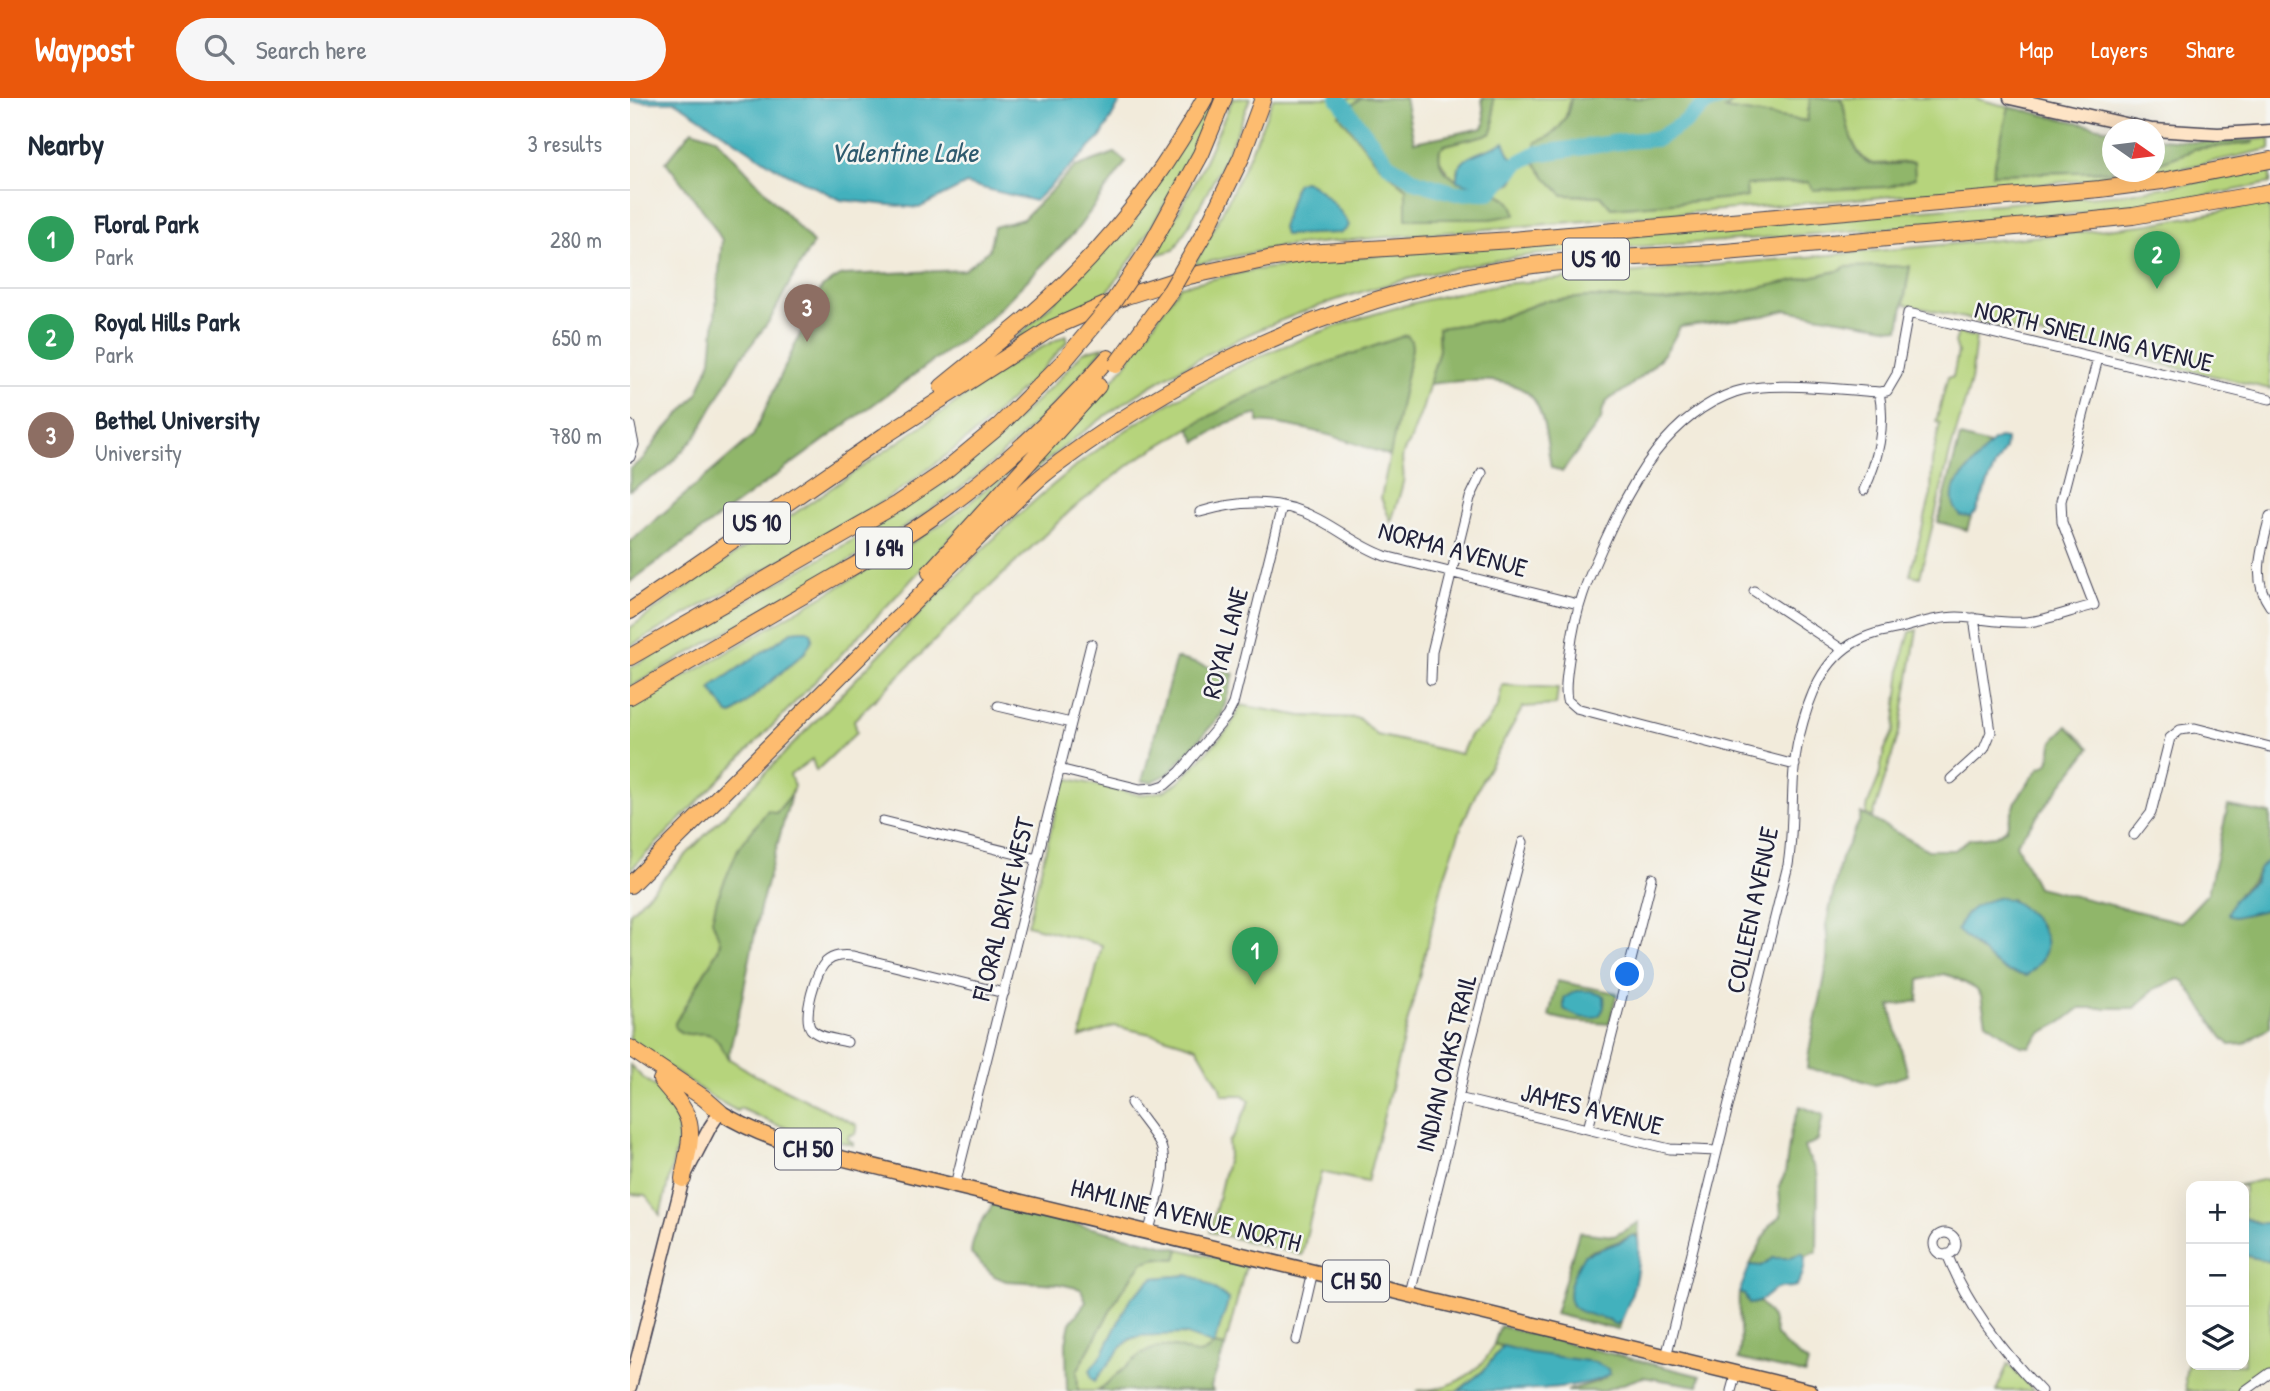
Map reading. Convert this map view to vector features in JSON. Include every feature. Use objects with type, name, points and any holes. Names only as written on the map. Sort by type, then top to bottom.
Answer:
[{"type":"highway","points":[[884,436],[1033,313],[1087,262],[1151,185],[1205,98]]},
{"type":"highway","name":"I 694","points":[[630,657],[908,497],[940,475],[999,426],[1063,362],[1111,305],[1149,249],[1202,154],[1224,98]]},
{"type":"highway","points":[[795,722],[1112,362],[1171,290],[1241,158],[1260,98]]},
{"type":"highway","name":"US 10","points":[[630,611],[884,436],[1052,328],[1126,296],[1189,276],[1241,264],[1321,252],[1512,240],[2101,189],[2162,181],[2270,159]]},
{"type":"highway","name":"US 10","points":[[630,887],[988,527],[1056,465],[1128,415],[1186,381],[1262,343],[1324,317],[1393,295],[1454,279],[1538,265],[1695,255],[2098,220],[2195,207],[2270,192]]},
{"type":"highway","name":"I 694","points":[[630,696],[927,521],[978,484],[1112,362]]},
{"type":"highway","name":"HAMLINE AVENUE NORTH","points":[[630,1048],[704,1098],[720,1112]]},
{"type":"highway","name":"HAMLINE AVENUE NORTH","points":[[630,1060],[700,1106],[720,1112]]},
{"type":"highway","points":[[661,1080],[681,1105],[689,1121],[690,1136],[683,1179]]},
{"type":"main road","name":"HAMLINE AVENUE NORTH","points":[[720,1112],[749,1128],[808,1149],[1810,1391]]},
{"type":"street","points":[[2010,98],[2104,119]]},
{"type":"street","points":[[2165,131],[2218,134],[2270,131]]},
{"type":"street","name":"NORTH SNELLING AVENUE","points":[[1879,393],[1887,391],[1897,374],[1908,313],[2270,399]]},
{"type":"street","name":"COLLEEN AVENUE","points":[[1666,1357],[1788,865],[1793,836],[1795,765],[1799,736],[1815,687],[1830,663],[1843,650],[1874,634],[1941,618],[2025,622],[2094,605],[2062,522],[2060,501],[2098,358]]},
{"type":"street","points":[[1795,765],[1571,706],[1567,700],[1566,685],[1578,604],[1623,500],[1647,462],[1676,430],[1705,406],[1737,391],[1774,386],[1879,393],[1883,417],[1873,472],[1864,491]]},
{"type":"street","points":[[630,425],[634,445],[630,457]]},
{"type":"street","points":[[1431,680],[1432,652],[1470,498],[1482,473]]},
{"type":"street","name":"NORMA AVENUE","points":[[1200,512],[1233,503],[1282,506],[1317,519],[1372,551],[1578,604]]},
{"type":"street","name":"ROYAL LANE","points":[[1059,769],[1148,790],[1165,785],[1180,772],[1227,716],[1233,704],[1282,506]]},
{"type":"street","points":[[2270,516],[2259,572],[2263,592],[2270,606]]},
{"type":"street","points":[[1754,591],[1843,650]]},
{"type":"street","points":[[1951,779],[1984,749],[1991,732],[1974,618]]},
{"type":"street","name":"FLORAL DRIVE WEST","points":[[955,1185],[1091,644]]},
{"type":"street","points":[[998,706],[1071,723]]},
{"type":"street","points":[[2134,835],[2151,813],[2167,746],[2174,733],[2195,728],[2270,747]]},
{"type":"street","points":[[883,821],[1037,859]]},
{"type":"street","name":"INDIAN OAKS TRAIL","points":[[1411,1294],[1523,842]]},
{"type":"street","points":[[1588,1129],[1652,878]]},
{"type":"street","points":[[847,1042],[819,1035],[812,1030],[807,1020],[818,973],[826,961],[836,957],[853,956],[1004,993]]},
{"type":"street","name":"JAMES AVENUE","points":[[1458,1098],[1670,1149],[1717,1151]]},
{"type":"street","points":[[1131,1103],[1163,1152],[1163,1172],[1149,1231]]},
{"type":"street","points":[[630,1387],[683,1179],[720,1112]]},
{"type":"street","points":[[1947,1254],[1972,1306],[2013,1360],[2041,1391]]},
{"type":"street","points":[[1297,1340],[1313,1271]]},
{"type":"street","points":[[1731,1391],[1736,1373]]},
{"type":"street","points":[[2245,1391],[2270,1373]]},
{"type":"green space","points":[[1233,98],[1250,98],[1216,176],[1174,250],[1155,255],[1200,172]]},
{"type":"green space","points":[[1273,98],[1361,98],[1339,115],[1406,188],[1406,218],[1501,195],[1495,193],[1513,182],[1520,166],[1504,143],[1457,170],[1457,181],[1439,159],[1440,149],[1445,145],[1490,134],[1494,127],[1493,98],[1571,98],[1564,123],[1546,140],[1535,163],[1563,195],[1601,196],[1611,208],[1746,197],[1746,185],[1808,182],[1914,162],[1872,164],[1865,159],[1851,137],[1840,98],[1974,98],[2009,107],[1993,174],[2102,171],[2102,179],[1340,241],[1278,247],[1194,265],[1256,141]]},
{"type":"green space","points":[[1361,98],[1405,98],[1414,142],[1483,128],[1485,124],[1482,98],[1493,98],[1494,127],[1490,134],[1445,145],[1440,149],[1441,164],[1448,174],[1460,181],[1502,196],[1511,203],[1515,215],[1490,219],[1406,219],[1406,188],[1379,165],[1339,115]]},
{"type":"green space","points":[[1571,98],[1747,98],[1732,103],[1725,109],[1807,121],[1809,98],[1840,98],[1854,145],[1863,159],[1879,165],[1914,162],[1915,178],[1888,187],[1813,190],[1808,182],[1746,185],[1747,197],[1611,208],[1601,196],[1563,195],[1546,178],[1534,157],[1536,142],[1550,136],[1560,126]]},
{"type":"green space","points":[[1747,98],[1809,98],[1807,121],[1724,109]]},
{"type":"green space","points":[[1207,107],[1210,109],[1184,169],[1132,258],[1106,294],[1011,343],[1075,282]]},
{"type":"green space","points":[[2009,107],[2102,128],[2102,171],[1992,174]]},
{"type":"green space","points":[[692,130],[716,138],[813,243],[770,320],[738,362],[697,435],[665,470],[630,490],[630,469],[644,458],[658,438],[697,395],[711,360],[722,240],[666,162]]},
{"type":"green space","points":[[2270,138],[2270,149],[2165,171],[2165,160],[2193,149],[2252,143],[2253,140]]},
{"type":"green space","points":[[2165,139],[2195,142],[2253,140],[2253,143],[2192,151],[2165,160]]},
{"type":"green space","points":[[1115,153],[1126,162],[1076,231],[985,323],[630,582],[630,542],[753,436],[822,287],[842,275],[964,270],[989,250],[994,227],[1023,219],[1075,167]]},
{"type":"green space","points":[[2270,167],[2270,183],[2140,206],[2062,215],[1550,253],[1449,269],[1353,295],[1306,311],[1215,350],[1116,408],[1033,472],[1029,468],[1123,368],[1180,286],[1254,270],[1396,253],[2122,194]]},
{"type":"green space","points":[[2270,202],[2270,389],[1904,304],[1910,266],[1844,267],[1842,270],[1740,292],[1668,301],[1589,297],[1544,301],[1495,320],[1438,328],[1439,350],[1423,407],[1403,454],[1404,477],[1391,522],[1381,498],[1412,348],[1411,341],[1199,422],[1137,459],[1071,510],[854,720],[857,732],[816,771],[812,759],[790,775],[794,786],[791,795],[776,814],[718,950],[675,1023],[711,1035],[717,1039],[728,1058],[755,1075],[857,1125],[855,1134],[849,1135],[848,1139],[853,1145],[777,1125],[740,1108],[737,1111],[713,1098],[630,1041],[630,913],[996,536],[1087,457],[1165,406],[1210,381],[1303,338],[1351,321],[1401,306],[1503,284],[2053,235],[2151,224]]},
{"type":"green space","points":[[1910,266],[1899,329],[1786,310],[1763,316],[1680,327],[1668,349],[1656,363],[1607,401],[1601,420],[1562,472],[1551,467],[1542,418],[1528,393],[1516,387],[1487,381],[1429,384],[1439,350],[1438,328],[1495,320],[1544,301],[1589,297],[1668,301],[1740,292],[1842,270],[1844,267]]},
{"type":"green space","points":[[1958,333],[1976,337],[1971,381],[1950,453],[1920,577],[1910,575],[1931,494],[1932,461],[1940,423],[1936,422],[1948,377],[1953,377],[1958,352],[1955,343]]},
{"type":"green space","points":[[1066,335],[1068,341],[1035,377],[974,434],[906,486],[861,515],[630,646],[630,628],[667,601],[1019,359]]},
{"type":"green space","points":[[1407,335],[1412,348],[1390,456],[1309,430],[1258,422],[1258,414],[1227,423],[1197,442],[1189,428],[1241,400],[1295,376]]},
{"type":"green space","points":[[1104,347],[1024,434],[950,496],[865,551],[630,687],[630,668],[877,526],[943,483],[993,442],[1058,380],[1083,352]]},
{"type":"green space","points":[[1960,437],[1990,445],[1955,485],[1967,517],[1971,517],[1967,530],[1938,522]]},
{"type":"green space","points":[[1021,460],[828,668],[630,870],[630,709],[906,547],[953,516]],"holes":[[[793,631],[812,640],[805,652],[732,715],[711,689]]]},
{"type":"green space","points":[[1917,630],[1901,726],[1873,817],[1866,815],[1868,804],[1879,777],[1884,751],[1894,730],[1902,660],[1910,632]]},
{"type":"green space","points":[[1176,658],[1234,674],[1222,714],[1168,774],[1152,782],[1142,781]]},
{"type":"green space","points":[[1502,685],[1558,688],[1556,705],[1523,707],[1482,780],[1463,822],[1444,878],[1367,1182],[1321,1172],[1302,1255],[1210,1232],[1229,1153],[1228,1142],[1250,1101],[1243,1095],[1222,1095],[1197,1047],[1114,1026],[1080,1038],[1102,945],[1027,925],[1063,782],[1070,779],[1140,795],[1164,791],[1179,782],[1230,727],[1241,705],[1301,716],[1358,718],[1377,735],[1461,754],[1470,735],[1486,724],[1498,706]]},
{"type":"green space","points":[[2067,726],[2090,748],[2016,844],[2037,887],[2181,922],[2208,893],[2228,806],[2270,814],[2270,858],[2240,892],[2234,917],[2270,909],[2270,1027],[2244,1044],[2230,1045],[2184,981],[2179,979],[2154,989],[2135,1008],[2080,1008],[2041,1033],[2029,1047],[2021,1046],[1986,1022],[1981,996],[1976,989],[1944,974],[1919,980],[1918,1001],[1890,1006],[1908,1075],[1875,1085],[1843,1074],[1807,1069],[1827,962],[1826,926],[1841,858],[1861,813],[1928,850],[1955,850],[1969,839],[1996,836],[2006,829],[2017,799],[2040,767],[2049,762],[2053,742]],"holes":[[[2011,899],[2041,926],[2045,950],[2042,960],[2026,976],[2006,971],[1974,946]]]},
{"type":"green space","points":[[791,795],[760,908],[728,1058],[714,1037],[685,1034],[675,1028],[675,1023],[718,950],[720,941],[712,920],[717,899],[738,849],[768,810],[776,813]]},
{"type":"green space","points":[[1557,981],[1617,993],[1609,1024],[1570,1021],[1549,1016]]},
{"type":"green space","points":[[630,1065],[672,1099],[683,1121],[678,1121],[678,1143],[660,1215],[646,1195],[630,1194]]},
{"type":"green space","points":[[1800,1106],[1823,1115],[1818,1140],[1804,1147],[1818,1178],[1817,1251],[1805,1257],[1802,1253],[1789,1258],[1773,1258],[1761,1266],[1750,1265],[1770,1225],[1781,1216],[1779,1186],[1785,1174],[1791,1130]]},
{"type":"green space","points":[[2266,1179],[2270,1184],[2270,1223],[2249,1220],[2249,1183]]},
{"type":"green space","points":[[993,1204],[1179,1249],[1176,1259],[1157,1258],[1143,1262],[1120,1293],[1077,1371],[1078,1391],[1067,1391],[1066,1342],[1070,1323],[1086,1302],[1081,1289],[1060,1284],[1006,1281],[994,1276],[971,1254],[976,1234]]},
{"type":"green space","points":[[1639,1222],[1638,1238],[1636,1235],[1588,1252],[1577,1309],[1618,1323],[1621,1321],[1618,1330],[1555,1314],[1579,1232],[1614,1236]]},
{"type":"green space","points":[[1179,1249],[1246,1265],[1225,1347],[1214,1345],[1200,1354],[1195,1354],[1175,1347],[1119,1373],[1098,1391],[1078,1391],[1077,1371],[1120,1293],[1143,1262],[1157,1258],[1176,1259]],"holes":[[[1188,1275],[1229,1299],[1214,1344],[1174,1333],[1142,1335],[1126,1343],[1102,1370],[1103,1353],[1130,1299],[1153,1278]]]},
{"type":"green space","points":[[2249,1256],[2270,1262],[2270,1366],[2249,1378],[2237,1391],[2186,1391],[2186,1370],[2249,1370]]},
{"type":"green space","points":[[1739,1293],[1745,1295],[1749,1304],[1760,1302],[1772,1318],[1776,1335],[1808,1363],[1805,1374],[1738,1359]]},
{"type":"green space","points":[[1500,1326],[1700,1376],[1698,1386],[1643,1377],[1602,1391],[1567,1391],[1599,1381],[1610,1374],[1494,1344]]},
{"type":"green space","points":[[1494,1344],[1503,1346],[1483,1371],[1458,1391],[1417,1391],[1456,1382],[1479,1366]]},
{"type":"green space","points":[[1214,1345],[1225,1347],[1211,1387],[1213,1391],[1098,1391],[1141,1354],[1161,1347],[1170,1347],[1198,1354]]},
{"type":"green space","points":[[2008,1364],[2034,1391],[1996,1391]]},
{"type":"water","name":"Valentine Lake","points":[[630,98],[1122,98],[1101,137],[1035,201],[966,184],[919,208],[841,200],[778,169],[676,102],[630,102]]},
{"type":"water","points":[[1504,142],[1510,155],[1520,166],[1511,182],[1495,193],[1457,181],[1458,171],[1466,159]]},
{"type":"water","points":[[1304,181],[1323,193],[1336,206],[1349,225],[1347,229],[1341,233],[1284,235],[1282,228],[1294,188],[1297,183]]},
{"type":"water","points":[[2006,439],[2005,449],[1976,512],[1971,517],[1961,516],[1953,501],[1955,485],[1993,441]]},
{"type":"water","points":[[807,630],[812,634],[812,640],[805,652],[732,715],[728,714],[711,689],[714,685],[793,631]]},
{"type":"water","points":[[2270,858],[2270,909],[2229,916],[2234,900],[2254,881],[2260,868]]},
{"type":"water","points":[[2001,897],[2016,903],[2030,914],[2046,938],[2045,953],[2041,961],[2026,976],[2006,971],[1957,930],[1974,907]]},
{"type":"water","points":[[1576,991],[1590,991],[1604,996],[1602,1012],[1598,1016],[1585,1018],[1564,1009],[1564,998]]},
{"type":"water","points":[[2249,1220],[2270,1223],[2270,1262],[2249,1256]]},
{"type":"water","points":[[1633,1235],[1638,1238],[1637,1270],[1621,1321],[1616,1325],[1610,1320],[1576,1309],[1571,1304],[1569,1291],[1584,1255]]},
{"type":"water","points":[[1802,1253],[1805,1257],[1804,1268],[1796,1286],[1779,1288],[1761,1300],[1749,1304],[1745,1295],[1739,1293],[1750,1265],[1761,1266],[1773,1258],[1789,1258]]},
{"type":"water","points":[[1188,1275],[1200,1279],[1229,1299],[1214,1345],[1184,1334],[1130,1339],[1095,1381],[1090,1370],[1103,1353],[1130,1299],[1153,1278]]},
{"type":"water","points":[[1503,1346],[1530,1353],[1595,1362],[1609,1370],[1610,1374],[1598,1380],[1561,1387],[1458,1391],[1483,1371]]},
{"type":"waterway","points":[[1338,98],[1389,165],[1418,182],[1456,193],[1490,192],[1518,163],[1535,154],[1657,139],[1685,122],[1707,103],[1721,98]]},
{"type":"place","name":"Royal Hills Park","points":[[2157,289]]},
{"type":"place","name":"Bethel University","points":[[807,342]]},
{"type":"place","name":"Floral Park","points":[[1255,985]]}]
